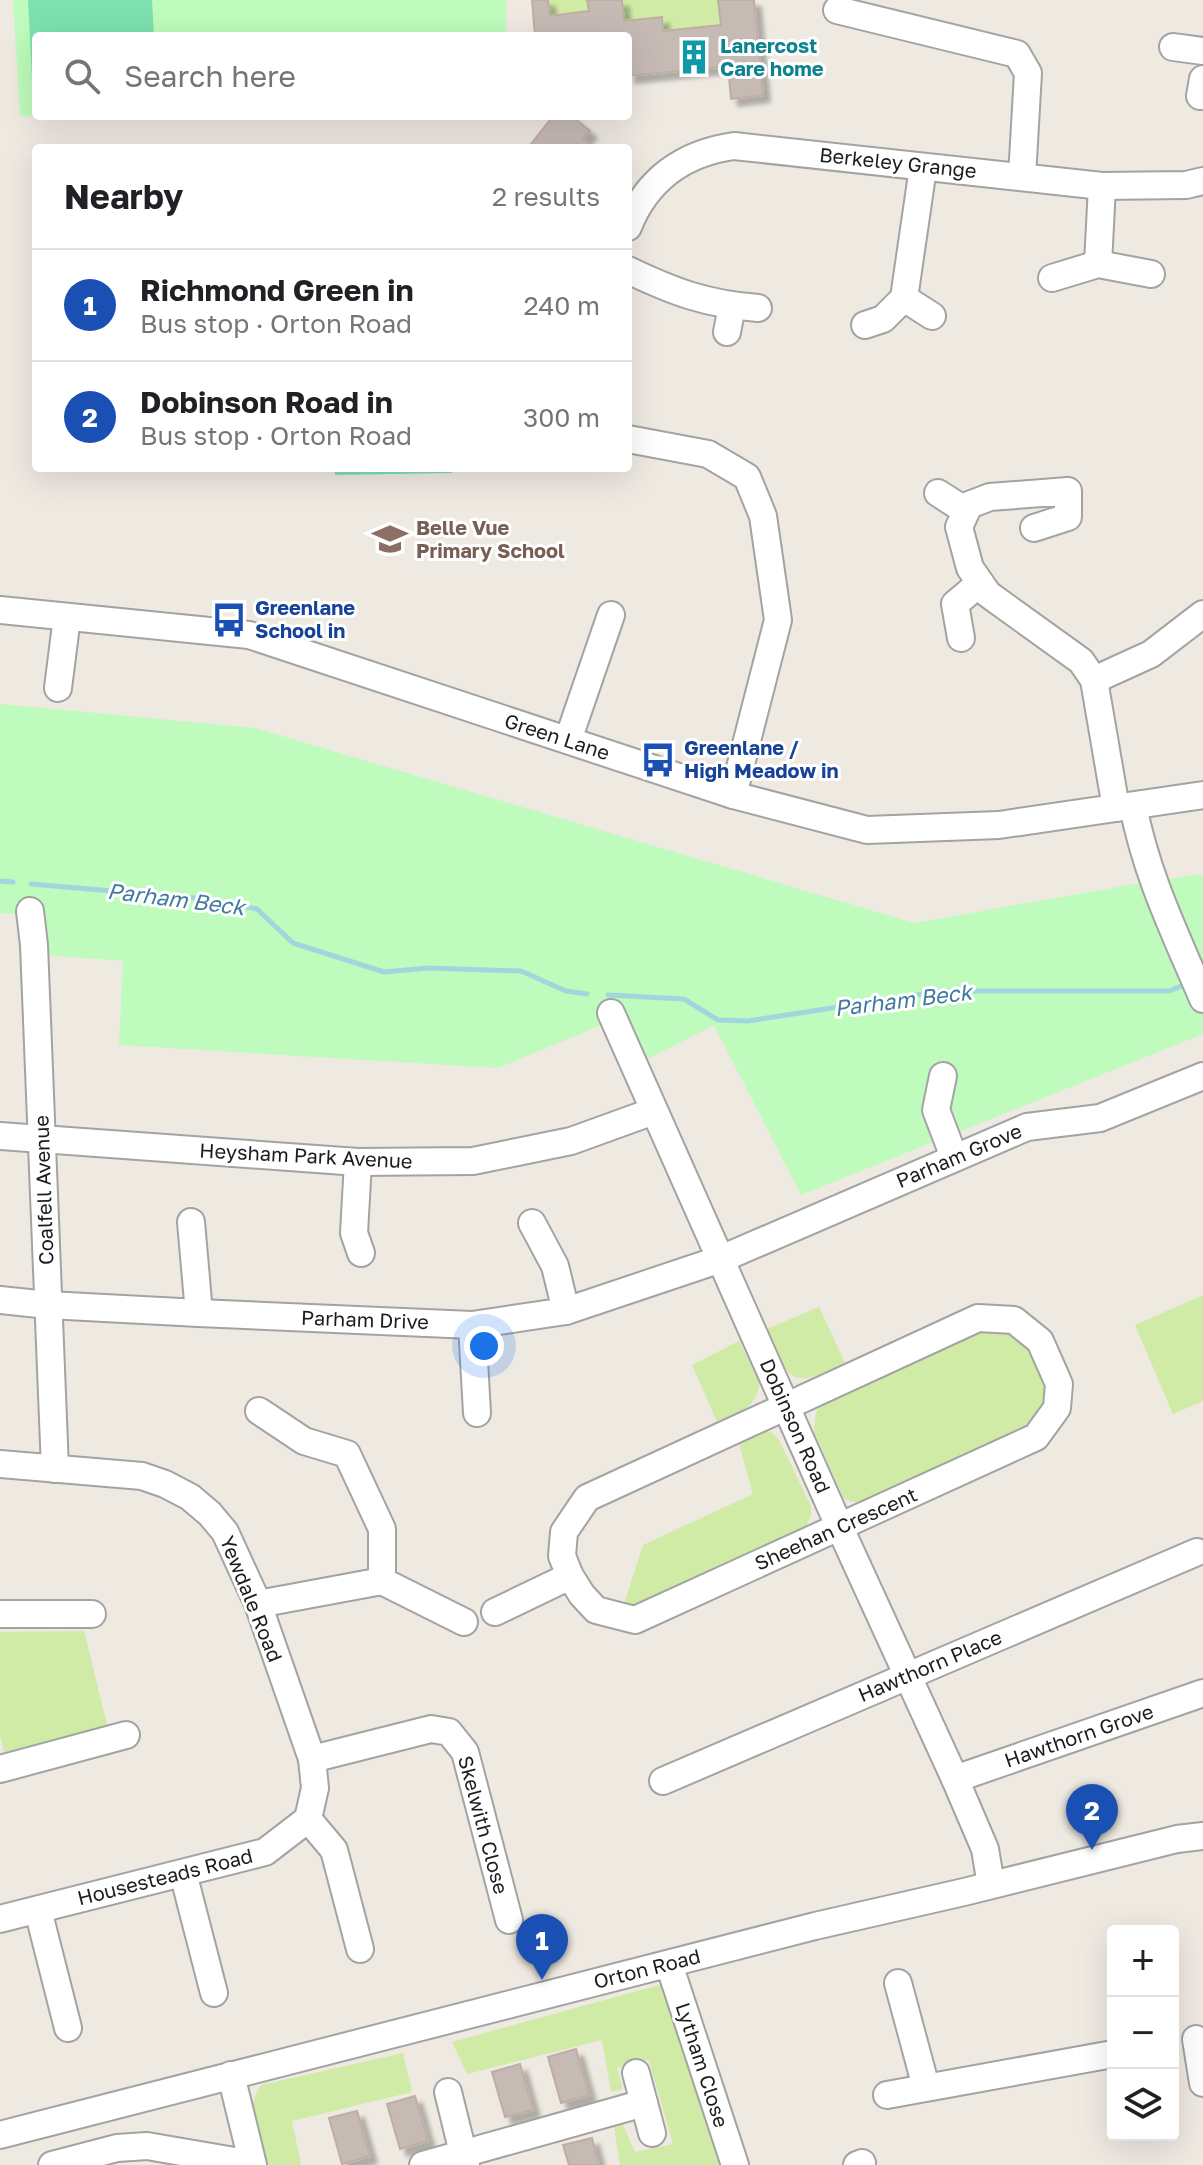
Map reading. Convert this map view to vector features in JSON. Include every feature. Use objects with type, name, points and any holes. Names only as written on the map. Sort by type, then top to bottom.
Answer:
[{"type":"street","points":[[837,10],[1017,54],[1028,73],[1022,177]]},
{"type":"street","points":[[1173,47],[1203,51]]},
{"type":"street","name":"Berkeley Grange","points":[[632,218],[652,185],[701,153],[753,146],[923,168],[1102,186],[1186,185],[1203,181]]},
{"type":"street","points":[[865,325],[883,319],[904,298],[923,168]]},
{"type":"street","points":[[1098,264],[1102,186]]},
{"type":"street","points":[[1052,278],[1098,264],[1151,274]]},
{"type":"street","points":[[632,272],[677,293],[745,307],[727,332]]},
{"type":"street","points":[[904,298],[932,316]]},
{"type":"street","points":[[632,440],[708,454],[747,477],[763,516],[778,620],[733,795]]},
{"type":"street","points":[[1034,528],[1068,517],[1068,491],[990,497],[969,505],[959,527],[970,568],[988,594],[1081,661],[1094,680],[1125,807],[1152,881],[1203,999]]},
{"type":"street","points":[[938,493],[966,511]]},
{"type":"street","points":[[961,638],[955,604],[980,583]]},
{"type":"street","name":"Green Lane","points":[[0,610],[249,635],[733,795],[867,830],[999,825],[1203,795]]},
{"type":"street","points":[[1094,680],[1151,654],[1203,614]]},
{"type":"street","points":[[568,740],[611,615]]},
{"type":"street","points":[[58,688],[67,617]]},
{"type":"street","name":"Coalfell Avenue","points":[[30,911],[43,1141],[55,1469]]},
{"type":"street","name":"Dobinson Road","points":[[611,1013],[955,1779],[985,1849],[991,1885]]},
{"type":"street","points":[[943,1076],[936,1110],[954,1157]]},
{"type":"street","name":"Parham Grove","points":[[721,1259],[1027,1127],[1100,1118],[1203,1076]]},
{"type":"street","name":"Heysham Park Avenue","points":[[0,1136],[358,1162],[473,1161],[571,1141],[654,1111]]},
{"type":"street","points":[[358,1162],[354,1233],[361,1253]]},
{"type":"street","points":[[191,1222],[199,1313]]},
{"type":"street","points":[[532,1223],[555,1266],[566,1311]]},
{"type":"street","name":"Parham Drive","points":[[0,1300],[199,1313],[472,1325],[566,1311],[721,1259]]},
{"type":"street","name":"Sheehan Crescent","points":[[978,1318],[1014,1320],[1040,1341],[1059,1384],[1057,1408],[1036,1437],[840,1528],[635,1620],[596,1610],[570,1576],[562,1556],[564,1532],[587,1498],[978,1318]]},
{"type":"street","points":[[472,1325],[477,1413]]},
{"type":"street","points":[[259,1411],[304,1441],[347,1454],[382,1529],[382,1581]]},
{"type":"street","name":"Yewdale Road","points":[[0,1464],[142,1476],[190,1497],[225,1532],[258,1604],[312,1759]]},
{"type":"street","name":"Hawthorn Place","points":[[663,1781],[1197,1552]]},
{"type":"street","points":[[495,1612],[570,1576]]},
{"type":"street","points":[[258,1604],[382,1581],[464,1622]]},
{"type":"street","points":[[0,1614],[92,1614]]},
{"type":"street","name":"Hawthorn Grove","points":[[955,1779],[1203,1693]]},
{"type":"street","name":"Skelwith Close","points":[[312,1759],[431,1729],[449,1732],[465,1752],[509,1920]]},
{"type":"street","points":[[0,1769],[126,1735]]},
{"type":"street","points":[[312,1759],[315,1788],[308,1819],[334,1850],[360,1949]]},
{"type":"street","name":"Housesteads Road","points":[[0,1919],[265,1852],[308,1819]]},
{"type":"street","name":"Orton Road","points":[[0,2135],[815,1926],[1177,1839],[1203,1836]]},
{"type":"street","points":[[183,1873],[214,1993]]},
{"type":"street","points":[[38,1910],[68,2028]]},
{"type":"street","name":"Lytham Close","points":[[669,1964],[735,2165]]},
{"type":"street","points":[[898,1983],[926,2087]]},
{"type":"street","points":[[1191,2040],[1203,2083]]},
{"type":"street","points":[[887,2095],[1107,2055]]},
{"type":"street","points":[[636,2073],[652,2133]]},
{"type":"street","points":[[52,2165],[117,2148],[147,2146],[252,2164],[231,2075]]},
{"type":"street","points":[[448,2092],[464,2159]]},
{"type":"street","points":[[423,2165],[464,2159],[644,2103]]},
{"type":"green space","points":[[13,0],[506,0],[506,32],[32,32],[32,115],[20,116]]},
{"type":"green space","points":[[28,0],[152,0],[154,32],[32,32],[32,78]]},
{"type":"green space","points":[[548,0],[587,0],[589,11],[550,16]]},
{"type":"green space","points":[[622,0],[718,0],[721,25],[632,35],[632,32],[626,32]]},
{"type":"green space","points":[[335,472],[452,472],[452,473],[335,475]]},
{"type":"green space","points":[[0,704],[255,728],[914,923],[1203,874],[1203,1034],[801,1195],[714,1025],[647,1059],[621,1017],[498,1068],[119,1045],[123,961],[46,955],[32,916],[0,913]]},
{"type":"green space","points":[[1203,1295],[1203,1401],[1173,1414],[1135,1325]]},
{"type":"green space","points":[[819,1307],[845,1363],[812,1377],[793,1376],[781,1360],[767,1329]]},
{"type":"green space","points":[[986,1327],[1000,1327],[1023,1338],[1047,1381],[1048,1396],[1042,1411],[1022,1433],[861,1504],[844,1499],[814,1432],[816,1412],[826,1400]]},
{"type":"green space","points":[[739,1341],[760,1384],[749,1405],[717,1422],[692,1365]]},
{"type":"green space","points":[[765,1431],[773,1433],[779,1440],[811,1506],[811,1515],[804,1531],[633,1608],[623,1607],[643,1545],[753,1494],[739,1444]]},
{"type":"green space","points":[[84,1631],[108,1729],[5,1754],[0,1736],[0,1632]]},
{"type":"green space","points":[[663,1984],[722,2165],[620,2165],[614,2127],[622,2123],[635,2152],[673,2144],[649,2060],[617,2068],[623,2089],[611,2092],[602,2040],[467,2074],[452,2042]]},
{"type":"green space","points":[[403,2053],[412,2092],[292,2121],[301,2165],[265,2165],[252,2115],[261,2085]]},
{"type":"building","name":"Lanercost Care home","points":[[532,0],[548,0],[550,16],[589,11],[587,0],[622,0],[624,21],[662,17],[663,31],[721,25],[718,0],[754,0],[763,95],[731,99],[728,66],[632,76],[632,32],[535,32]]},
{"type":"building","points":[[550,120],[577,120],[590,131],[583,139],[589,144],[531,144]]},
{"type":"building","points":[[576,2049],[589,2095],[561,2103],[548,2057]]},
{"type":"building","points":[[520,2064],[533,2110],[505,2117],[492,2072]]},
{"type":"building","points":[[415,2096],[428,2141],[400,2149],[387,2104]]},
{"type":"building","points":[[357,2111],[370,2156],[342,2164],[329,2118]]},
{"type":"building","points":[[592,2138],[599,2165],[569,2165],[563,2145]]},
{"type":"waterway","name":"Parham Beck","points":[[0,881],[13,882]]},
{"type":"waterway","name":"Parham Beck","points":[[31,884],[205,899],[257,909],[293,943],[384,972],[428,968],[521,971],[566,991],[587,994]]},
{"type":"waterway","name":"Parham Beck","points":[[608,995],[684,999],[718,1020],[748,1021],[942,991],[1169,991],[1189,983]]},
{"type":"place","name":"Lanercost Care home","points":[[694,57]]},
{"type":"place","name":"Belle Vue Primary School","points":[[390,539]]},
{"type":"place","name":"Greenlane School in","points":[[229,620]]},
{"type":"place","name":"Greenlane / High Meadow in","points":[[658,760]]},
{"type":"place","name":"Dobinson Road in","points":[[1092,1850]]},
{"type":"place","name":"Richmond Green in","points":[[542,1980]]}]
